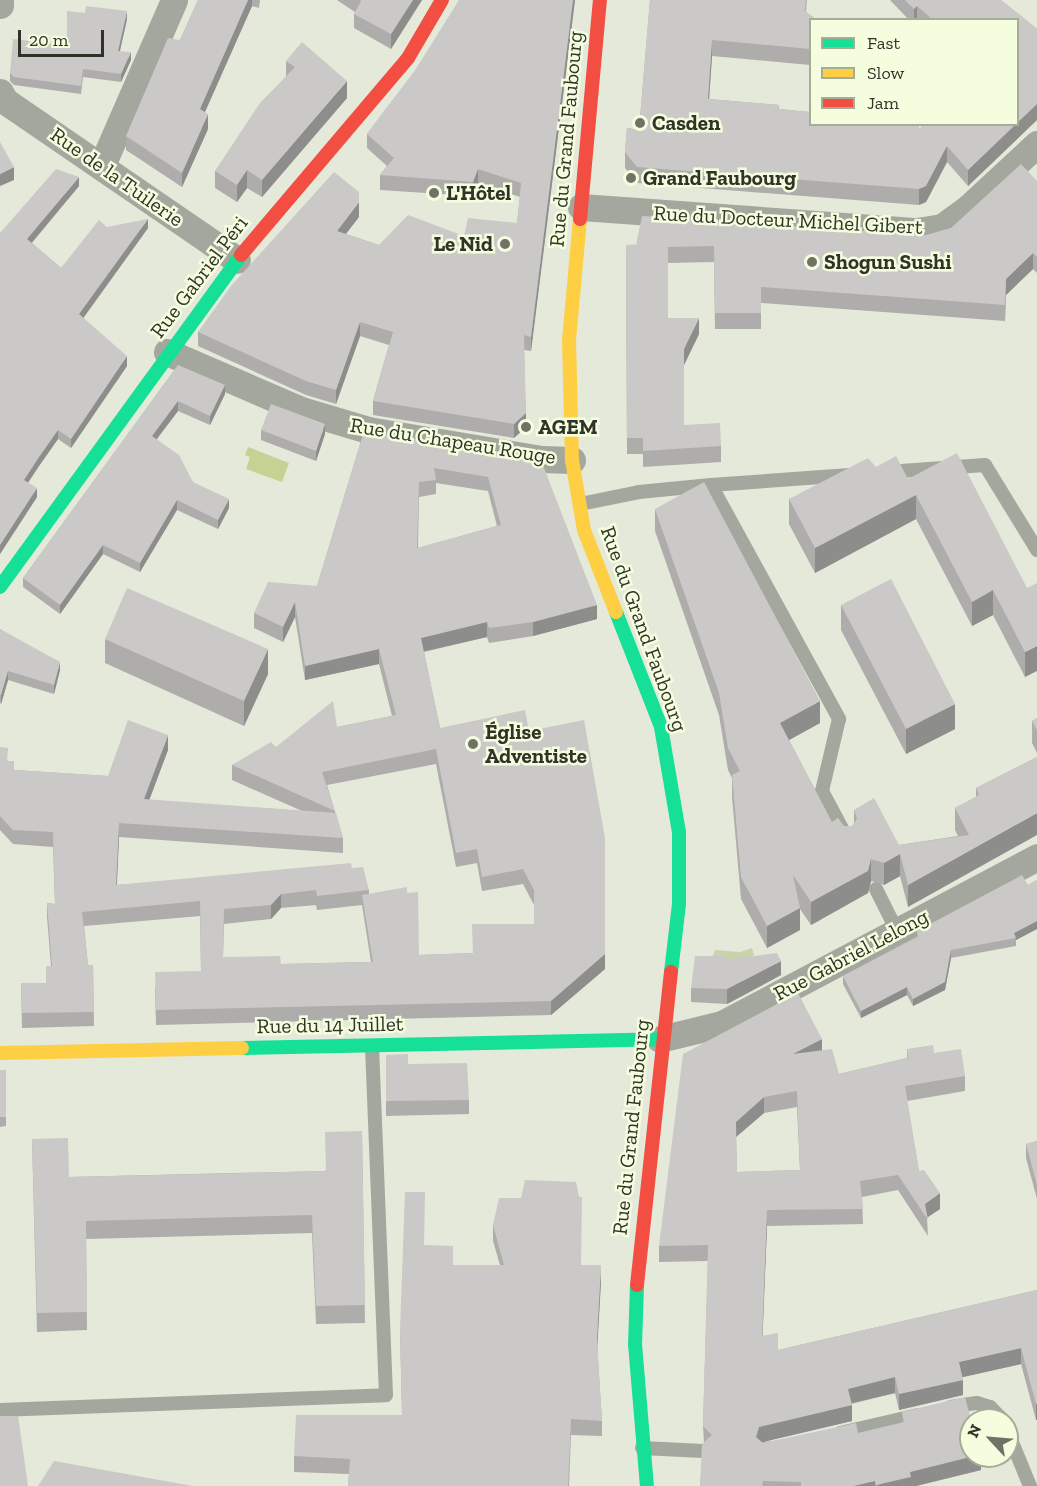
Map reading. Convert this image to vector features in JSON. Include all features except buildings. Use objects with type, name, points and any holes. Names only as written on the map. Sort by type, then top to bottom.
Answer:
[{"type":"main road","name":"Rue Gabriel Péri","points":[[0,587],[167,352],[319,158],[408,58],[442,0]]},
{"type":"main road","name":"Rue du Grand Faubourg","points":[[600,0],[569,339],[572,460],[584,530],[662,727],[680,832],[679,904],[660,1039],[659,1083],[638,1256],[634,1344],[647,1486]]},
{"type":"main road","name":"Rue du 14 Juillet","points":[[0,1053],[660,1039]]},
{"type":"street","points":[[102,165],[174,0]]},
{"type":"street","name":"Rue de la Tuilerie","points":[[0,92],[5,101],[102,165],[237,260]]},
{"type":"street","name":"Rue du Docteur Michel Gibert","points":[[581,207],[917,231],[942,226],[967,209],[1037,144]]},
{"type":"street","name":"Rue du Chapeau Rouge","points":[[167,352],[301,411],[368,430],[542,459],[572,460]]},
{"type":"street","name":"Rue Gabriel Lelong","points":[[660,1039],[722,1024],[1037,857]]},
{"type":"lane","points":[[580,504],[639,492],[711,485],[986,465],[1037,550]]},
{"type":"lane","points":[[711,485],[839,719],[822,791],[848,840]]},
{"type":"lane","points":[[876,889],[897,931]]},
{"type":"lane","points":[[0,1410],[386,1395],[372,1046]]},
{"type":"lane","points":[[821,1437],[965,1404],[991,1408]]},
{"type":"lane","points":[[642,1448],[703,1451]]},
{"type":"lane","points":[[1019,1459],[1030,1486]]},
{"type":"shaded area","points":[[248,447],[289,463],[282,482],[246,469],[250,457],[245,455]]},
{"type":"shaded area","points":[[752,948],[754,955],[737,964],[711,961],[715,950],[740,952]]},
{"type":"traffic: fast","points":[[0,587],[241,255]]},
{"type":"traffic: fast","points":[[616,612],[661,727],[679,832],[679,904],[671,972]]},
{"type":"traffic: fast","points":[[242,1048],[660,1039]]},
{"type":"traffic: fast","points":[[637,1285],[635,1344],[647,1486]]},
{"type":"traffic: slow","points":[[580,219],[569,339],[572,460],[584,530],[616,612]]},
{"type":"traffic: slow","points":[[0,1053],[242,1048]]},
{"type":"traffic: jam","points":[[241,255],[408,58],[442,0]]},
{"type":"traffic: jam","points":[[580,219],[600,0]]},
{"type":"traffic: jam","points":[[637,1285],[671,972]]},
{"type":"place","name":"Casden","points":[[640,123]]},
{"type":"place","name":"Grand Faubourg","points":[[631,178]]},
{"type":"place","name":"L'Hôtel","points":[[434,193]]},
{"type":"place","name":"Le Nid","points":[[505,244]]},
{"type":"place","name":"Shogun Sushi","points":[[812,262]]},
{"type":"place","name":"AGEM","points":[[526,427]]},
{"type":"place","name":"Église Adventiste","points":[[473,744]]}]
